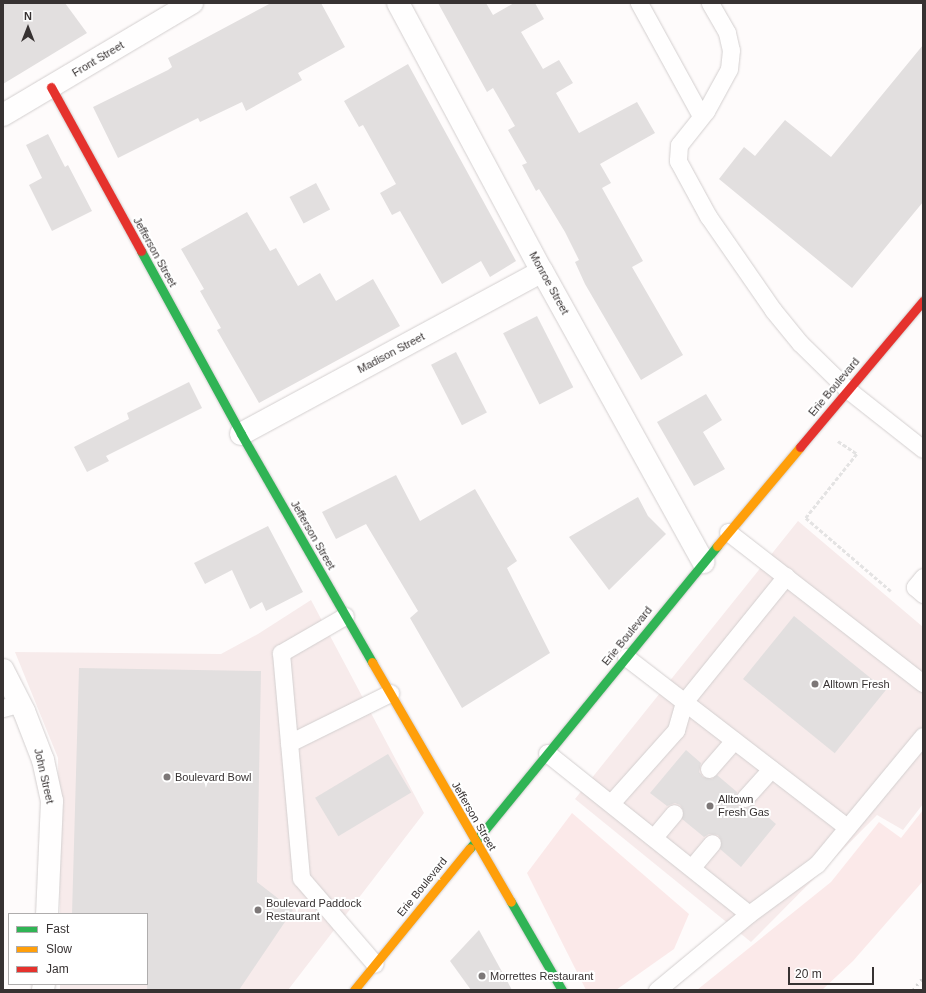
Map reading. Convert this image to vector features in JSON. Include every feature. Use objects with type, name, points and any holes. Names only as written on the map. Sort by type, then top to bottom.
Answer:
[{"type":"main road","name":"Jefferson Street","points":[[51,87],[241,434],[562,990]]},
{"type":"main road","name":"Erie Boulevard","points":[[354,990],[728,532],[847,389],[923,301]]},
{"type":"street","name":"Front Street","points":[[3,115],[192,3]]},
{"type":"street","name":"Monroe Street","points":[[398,3],[542,271],[704,562]]},
{"type":"street","name":"Madison Street","points":[[241,434],[542,271]]},
{"type":"street","name":"John Street","points":[[3,670],[12,705],[43,760],[52,801],[47,913]]},
{"type":"lane","points":[[639,3],[701,116]]},
{"type":"lane","points":[[710,3],[727,33],[731,50],[729,69],[701,116],[679,145],[678,161],[708,216],[773,310],[800,343],[847,389],[923,449]]},
{"type":"lane","points":[[728,532],[923,683]]},
{"type":"lane","points":[[611,803],[676,730],[684,702],[786,576]]},
{"type":"lane","points":[[923,577],[915,587],[923,594]]},
{"type":"lane","points":[[345,616],[281,653],[302,878],[375,964]]},
{"type":"lane","points":[[626,657],[847,827]]},
{"type":"lane","points":[[289,743],[390,693]]},
{"type":"lane","points":[[657,990],[750,914],[817,864],[923,736]]},
{"type":"lane","points":[[710,769],[734,740]]},
{"type":"lane","points":[[546,753],[750,914]]},
{"type":"lane","points":[[745,798],[771,769]]},
{"type":"lane","points":[[654,838],[674,813]]},
{"type":"lane","points":[[692,867],[712,843]]},
{"type":"path","points":[[817,425],[857,454],[806,518],[894,594]]},
{"type":"shaded area","points":[[798,521],[923,627],[923,804],[903,830],[877,815],[751,942],[575,799]]},
{"type":"shaded area","points":[[311,600],[424,813],[288,990],[60,990],[60,985],[148,985],[148,913],[60,913],[58,758],[15,652],[221,654],[258,634]]},
{"type":"shaded area","points":[[923,810],[923,881],[853,961],[822,990],[697,990],[831,882],[879,822],[901,838]]},
{"type":"shaded area","points":[[572,813],[689,914],[674,949],[616,990],[586,990],[527,873]]},
{"type":"building","points":[[3,3],[65,3],[87,33],[3,84]]},
{"type":"building","points":[[271,3],[321,3],[345,47],[298,73],[302,80],[246,111],[242,102],[200,122],[198,118],[118,158],[93,107],[168,70],[172,67],[168,58]]},
{"type":"building","points":[[438,3],[486,3],[493,15],[514,3],[535,3],[544,19],[521,32],[543,69],[559,60],[573,83],[556,93],[579,133],[637,102],[655,133],[600,164],[611,183],[602,188],[643,261],[632,267],[683,355],[641,380],[585,284],[575,262],[579,260],[565,232],[539,189],[536,191],[522,165],[527,163],[508,130],[515,126],[493,88],[487,92]]},
{"type":"building","points":[[923,45],[923,202],[852,288],[719,179],[744,147],[755,156],[785,120],[831,157]]},
{"type":"building","points":[[408,64],[516,261],[490,277],[481,261],[442,284],[400,211],[392,215],[380,193],[396,184],[363,125],[359,127],[344,101]]},
{"type":"building","points":[[48,134],[65,167],[68,165],[92,211],[52,231],[29,185],[42,178],[26,145]]},
{"type":"building","points":[[316,183],[330,209],[304,224],[290,197]]},
{"type":"building","points":[[247,212],[270,251],[276,248],[298,286],[320,273],[336,301],[373,279],[400,326],[259,403],[217,330],[221,328],[200,291],[204,289],[181,249]]},
{"type":"building","points":[[537,316],[573,387],[539,405],[503,333]]},
{"type":"building","points":[[456,352],[487,413],[462,425],[431,365]]},
{"type":"building","points":[[189,382],[202,408],[106,456],[109,461],[87,472],[74,447],[129,419],[127,413]]},
{"type":"building","points":[[706,394],[722,420],[703,432],[725,469],[694,486],[657,422]]},
{"type":"building","points":[[396,475],[420,521],[475,489],[517,561],[507,568],[550,653],[462,708],[410,618],[418,611],[366,524],[336,539],[322,512]]},
{"type":"building","points":[[638,497],[648,516],[666,534],[609,590],[569,537]]},
{"type":"building","points":[[268,526],[303,592],[266,611],[262,602],[250,609],[232,570],[205,584],[194,563]]},
{"type":"building","name":"Alltown Fresh","points":[[794,616],[886,690],[835,753],[743,679]]},
{"type":"building","name":"Boulevard Bowl","points":[[79,668],[261,671],[257,882],[293,910],[239,990],[147,990],[148,913],[72,913]]},
{"type":"building","name":"Alltown Fresh Gas","points":[[686,750],[701,763],[699,772],[703,777],[712,779],[717,775],[737,792],[735,801],[739,806],[748,808],[753,804],[776,824],[741,867],[720,849],[721,840],[718,835],[709,834],[704,837],[682,819],[683,810],[680,805],[675,803],[667,806],[650,793]]},
{"type":"building","points":[[388,754],[411,793],[338,836],[315,798]]},
{"type":"building","name":"Morrettes Restaurant","points":[[479,930],[512,990],[471,990],[450,961]]},
{"type":"railway","points":[[913,990],[923,977]]},
{"type":"traffic: fast","points":[[141,251],[241,434],[372,662]]},
{"type":"traffic: fast","points":[[470,848],[717,546]]},
{"type":"traffic: fast","points":[[511,902],[562,990]]},
{"type":"traffic: slow","points":[[717,546],[800,447]]},
{"type":"traffic: slow","points":[[372,662],[511,902]]},
{"type":"traffic: slow","points":[[354,990],[470,848]]},
{"type":"traffic: jam","points":[[51,87],[141,251]]},
{"type":"traffic: jam","points":[[800,447],[923,301]]},
{"type":"place","name":"Alltown Fresh","points":[[815,684]]},
{"type":"place","name":"Boulevard Bowl","points":[[167,777]]},
{"type":"place","name":"Alltown Fresh Gas","points":[[710,806]]},
{"type":"place","name":"Boulevard Paddock Restaurant","points":[[258,910]]},
{"type":"place","name":"Morrettes Restaurant","points":[[482,976]]}]
